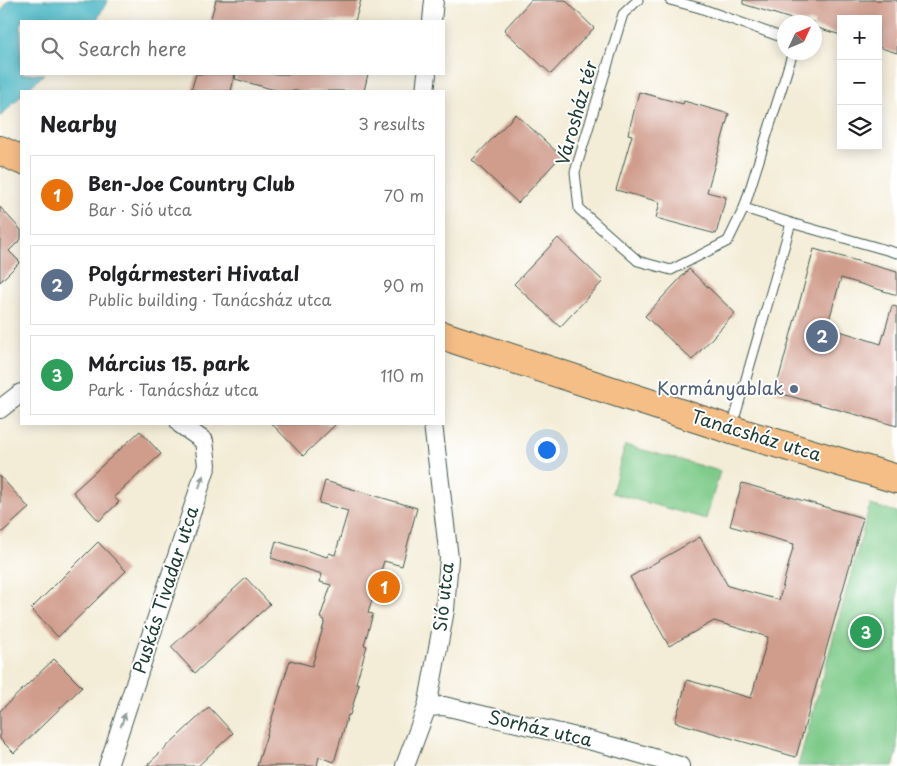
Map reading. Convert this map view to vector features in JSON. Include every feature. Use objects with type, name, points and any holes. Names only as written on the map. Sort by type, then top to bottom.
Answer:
[{"type":"main road","points":[[0,150],[20,160]]},
{"type":"main road","name":"Tanácsház utca","points":[[445,336],[732,430],[897,479]]},
{"type":"street","points":[[432,20],[434,0]]},
{"type":"street","points":[[425,90],[427,75]]},
{"type":"street","points":[[0,409],[20,394]]},
{"type":"street","name":"Puskás Tivadar utca","points":[[108,766],[207,465],[204,441],[181,425]]},
{"type":"street","name":"Sió utca","points":[[406,766],[427,707],[445,610],[449,558],[433,425]]},
{"type":"street","name":"Sorház utca","points":[[427,707],[444,706],[568,734],[633,751],[680,766]]},
{"type":"lane","name":"Városház tér","points":[[638,0],[623,14],[575,172],[579,209],[638,261],[671,270],[728,241],[744,208],[791,60]]},
{"type":"lane","points":[[670,0],[700,8],[777,36]]},
{"type":"lane","points":[[744,208],[897,253]]},
{"type":"lane","points":[[732,430],[791,222]]},
{"type":"green space","points":[[625,445],[720,471],[706,519],[612,493]]},
{"type":"green space","points":[[870,505],[897,512],[897,753],[893,766],[798,766]]},
{"type":"water","points":[[9,0],[108,0],[97,20],[20,20],[20,75],[43,75],[27,90],[20,90],[20,97],[0,117],[0,13]]},
{"type":"building","points":[[216,0],[361,0],[355,20],[210,20]]},
{"type":"building","points":[[531,0],[565,0],[594,28],[551,74],[504,30]]},
{"type":"building","points":[[743,0],[897,0],[897,53],[882,48],[882,15],[837,15],[837,34],[822,29],[822,15],[778,15],[743,4]]},
{"type":"building","points":[[196,75],[235,75],[231,90],[191,90]]},
{"type":"building","points":[[236,75],[368,75],[364,90],[275,90],[235,79]]},
{"type":"building","points":[[639,92],[683,104],[684,101],[729,114],[707,192],[726,197],[716,234],[656,218],[660,202],[616,190],[632,135],[628,134]]},
{"type":"building","points":[[516,114],[561,156],[518,203],[472,160]]},
{"type":"building","points":[[0,207],[20,229],[20,240],[9,251],[20,262],[0,282]]},
{"type":"building","points":[[558,238],[603,281],[560,327],[514,284]]},
{"type":"building","points":[[814,249],[897,272],[897,295],[841,278],[827,327],[881,344],[892,306],[897,307],[897,426],[775,392]]},
{"type":"building","points":[[689,269],[735,313],[692,360],[645,316]]},
{"type":"building","points":[[273,425],[335,425],[303,456]]},
{"type":"building","points":[[140,431],[161,454],[114,497],[119,502],[99,521],[73,492]]},
{"type":"building","points":[[0,476],[29,508],[0,534]]},
{"type":"building","points":[[325,481],[417,508],[402,566],[384,561],[368,613],[373,614],[364,645],[367,646],[356,683],[359,684],[334,762],[319,757],[317,766],[257,766],[290,660],[312,666],[325,620],[320,618],[331,585],[320,582],[322,574],[271,558],[276,541],[327,557],[329,553],[335,555],[348,511],[319,503]]},
{"type":"building","points":[[742,483],[863,518],[796,757],[675,722],[687,680],[751,698],[768,637],[714,621],[669,646],[630,577],[700,537],[728,586],[779,600],[794,544],[730,526]]},
{"type":"building","points":[[98,542],[126,571],[58,637],[31,609]]},
{"type":"building","points":[[246,578],[270,604],[195,673],[171,647]]},
{"type":"building","points":[[54,659],[82,687],[14,753],[0,739],[0,711]]},
{"type":"building","points":[[209,707],[233,733],[198,766],[146,766]]},
{"type":"place","name":"Polgármesteri Hivatal","points":[[822,336]]},
{"type":"place","name":"Kormányablak","points":[[794,389]]},
{"type":"place","name":"Ben-Joe Country Club","points":[[384,587]]},
{"type":"place","name":"Március 15. park","points":[[866,632]]}]
